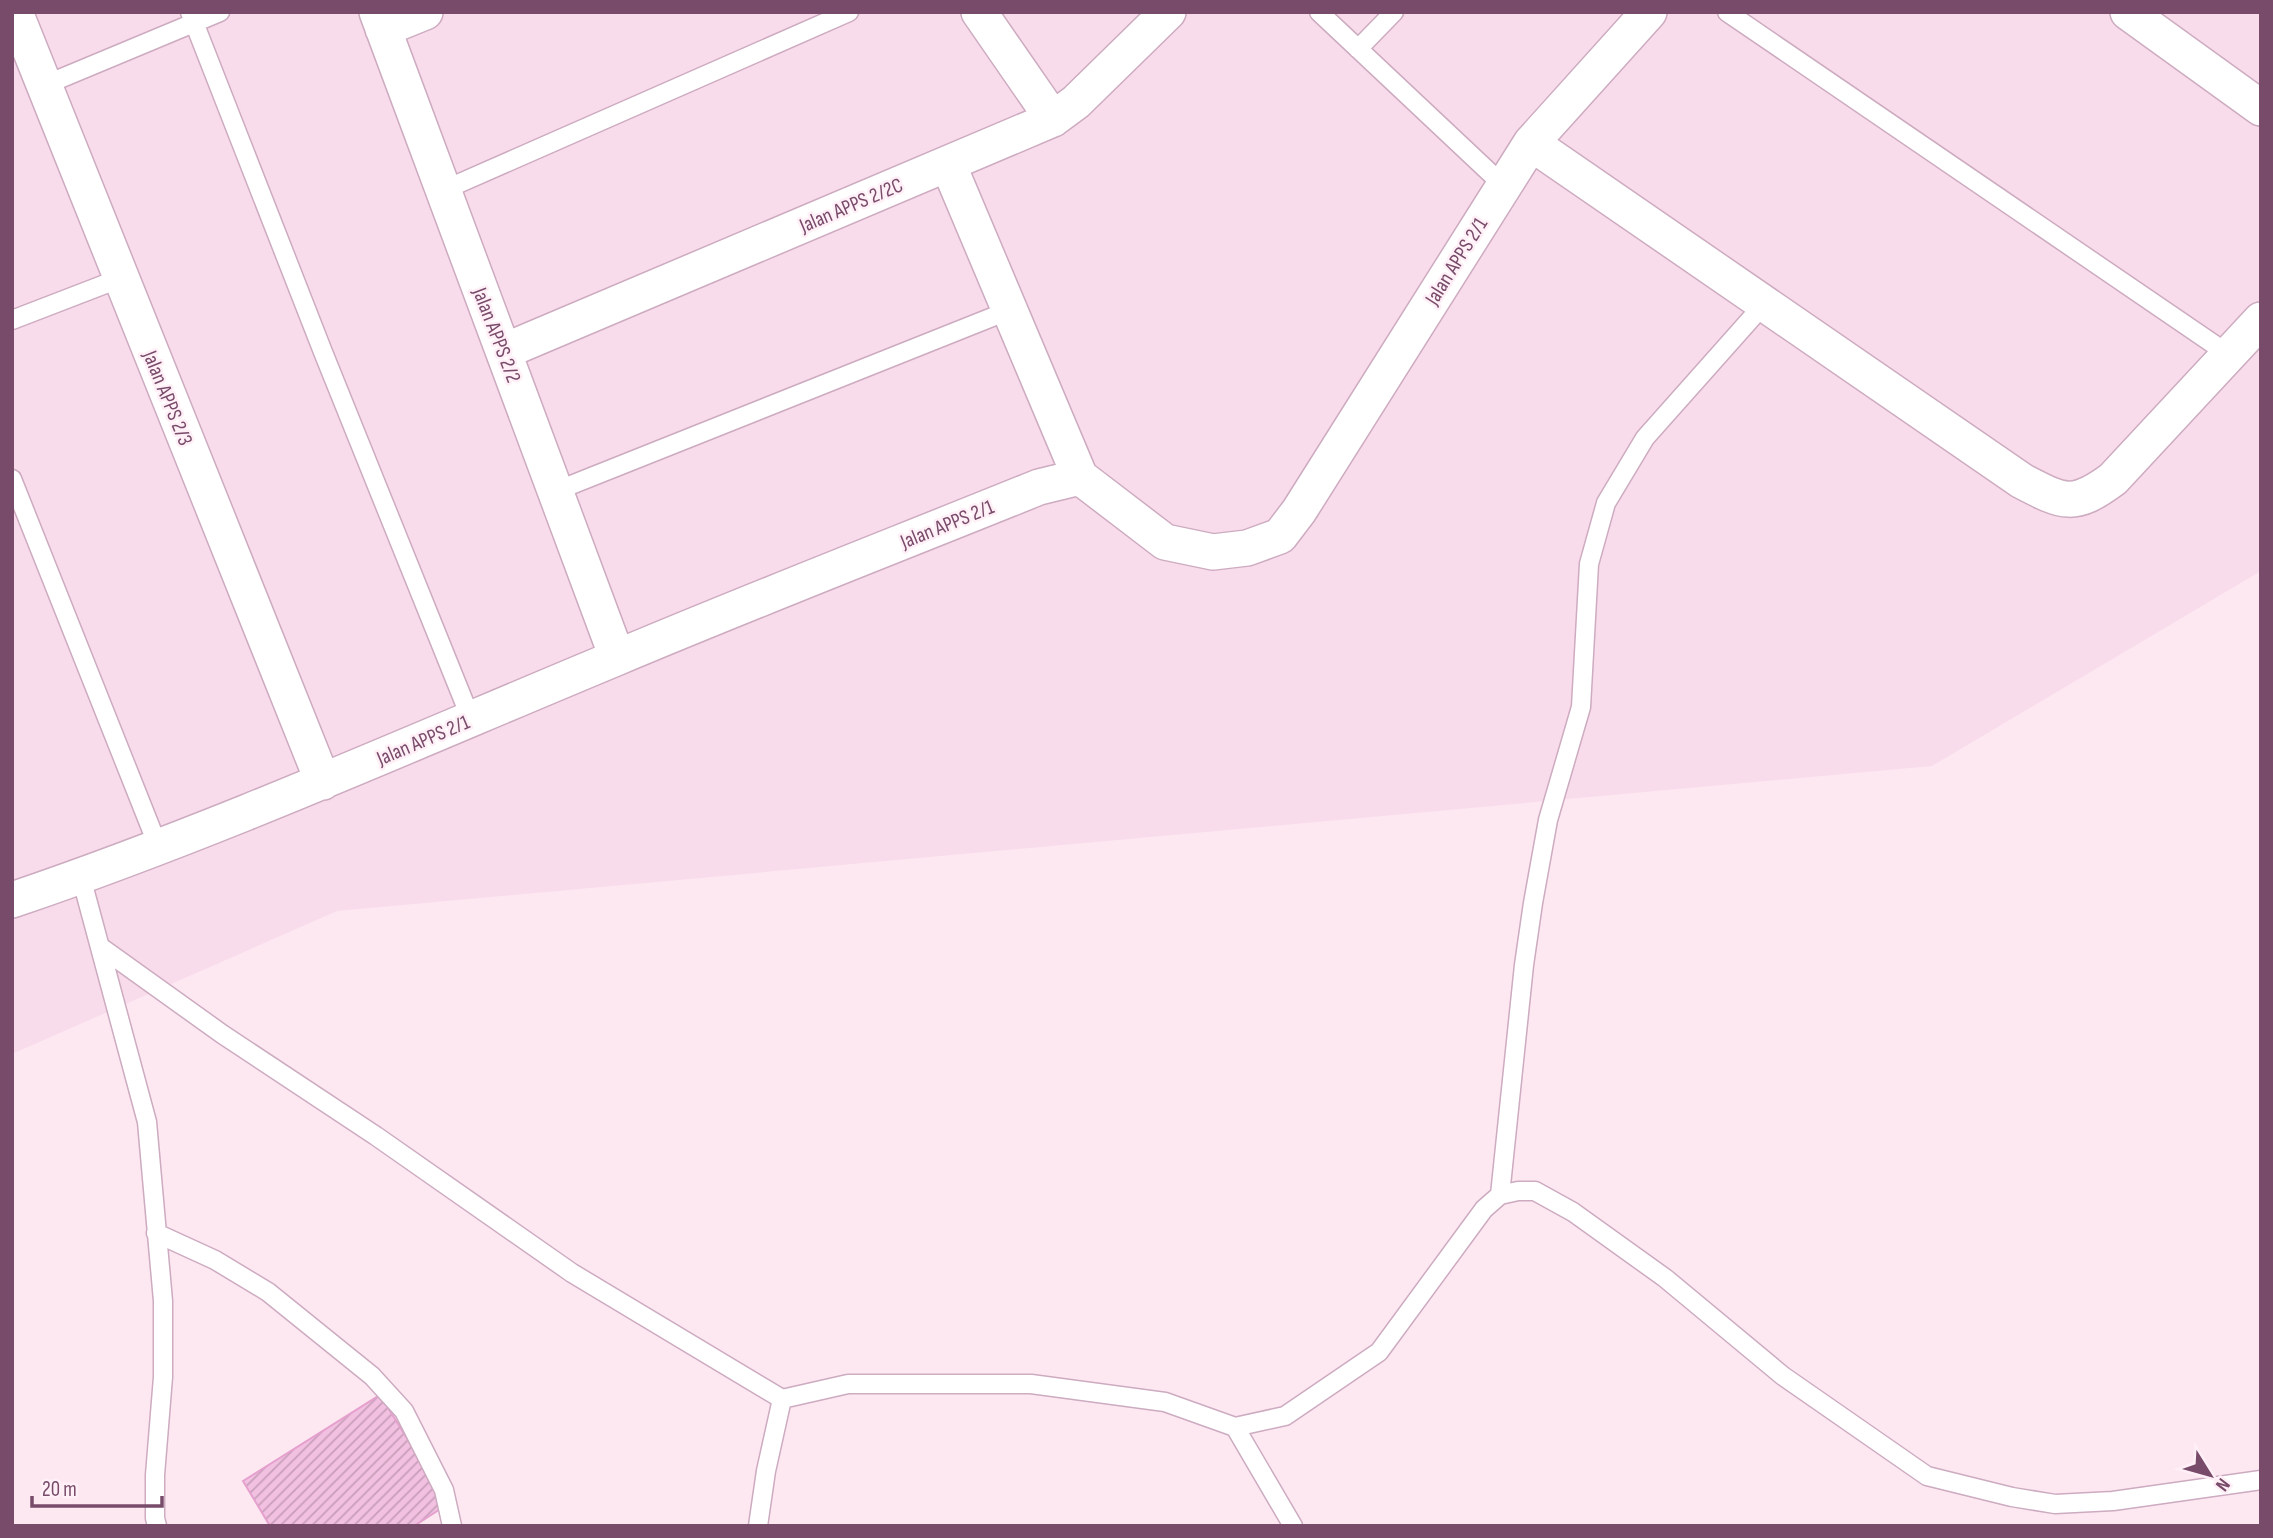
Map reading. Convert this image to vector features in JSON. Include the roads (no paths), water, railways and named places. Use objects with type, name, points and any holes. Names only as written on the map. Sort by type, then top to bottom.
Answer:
[{"type":"street","name":"Jalan APPS 2/3","points":[[15,12],[323,782]]},
{"type":"street","points":[[380,20],[425,12]]},
{"type":"street","points":[[979,12],[1053,119]]},
{"type":"street","name":"Jalan APPS 2/2C","points":[[505,352],[1053,119],[1076,102],[1168,12]]},
{"type":"street","name":"Jalan APPS 2/1","points":[[12,900],[81,877],[323,782],[617,657],[1039,487],[1080,477],[1165,542],[1213,552],[1247,548],[1280,536],[1299,512],[1531,143],[1649,12]]},
{"type":"street","points":[[2128,12],[2261,108]]},
{"type":"street","name":"Jalan APPS 2/2","points":[[380,20],[617,657]]},
{"type":"street","points":[[1531,143],[2022,481],[2054,498],[2073,500],[2093,494],[2113,479],[2261,320]]},
{"type":"street","points":[[948,164],[1080,477]]},
{"type":"lane","points":[[45,85],[192,18],[220,12]]},
{"type":"lane","points":[[444,190],[849,12]]},
{"type":"lane","points":[[1319,12],[1504,186]]},
{"type":"lane","points":[[1358,49],[1394,12]]},
{"type":"lane","points":[[1727,12],[2228,354]]},
{"type":"lane","points":[[192,18],[471,719]]},
{"type":"lane","points":[[12,320],[121,278]]},
{"type":"lane","points":[[1500,1195],[1531,915],[1548,820],[1581,707],[1589,564],[1606,503],[1645,438],[1765,303]]},
{"type":"lane","points":[[556,491],[1010,310]]},
{"type":"lane","points":[[12,479],[158,846]]},
{"type":"lane","points":[[81,877],[147,1122],[163,1301],[163,1377],[155,1475],[157,1526]]},
{"type":"lane","points":[[102,948],[222,1034],[376,1136],[572,1273],[782,1398],[848,1384],[1031,1384],[1165,1402],[1235,1427],[1285,1416],[1379,1352],[1484,1209],[1500,1195],[1535,1191],[1573,1212],[1665,1278],[1783,1376],[1927,1476],[2012,1497],[2055,1504],[2113,1501],[2261,1480]]},
{"type":"lane","points":[[156,1233],[215,1260],[268,1293],[372,1376],[404,1411],[444,1490],[452,1526]]},
{"type":"lane","points":[[758,1526],[766,1471],[782,1398]]},
{"type":"lane","points":[[1235,1427],[1293,1526]]}]
